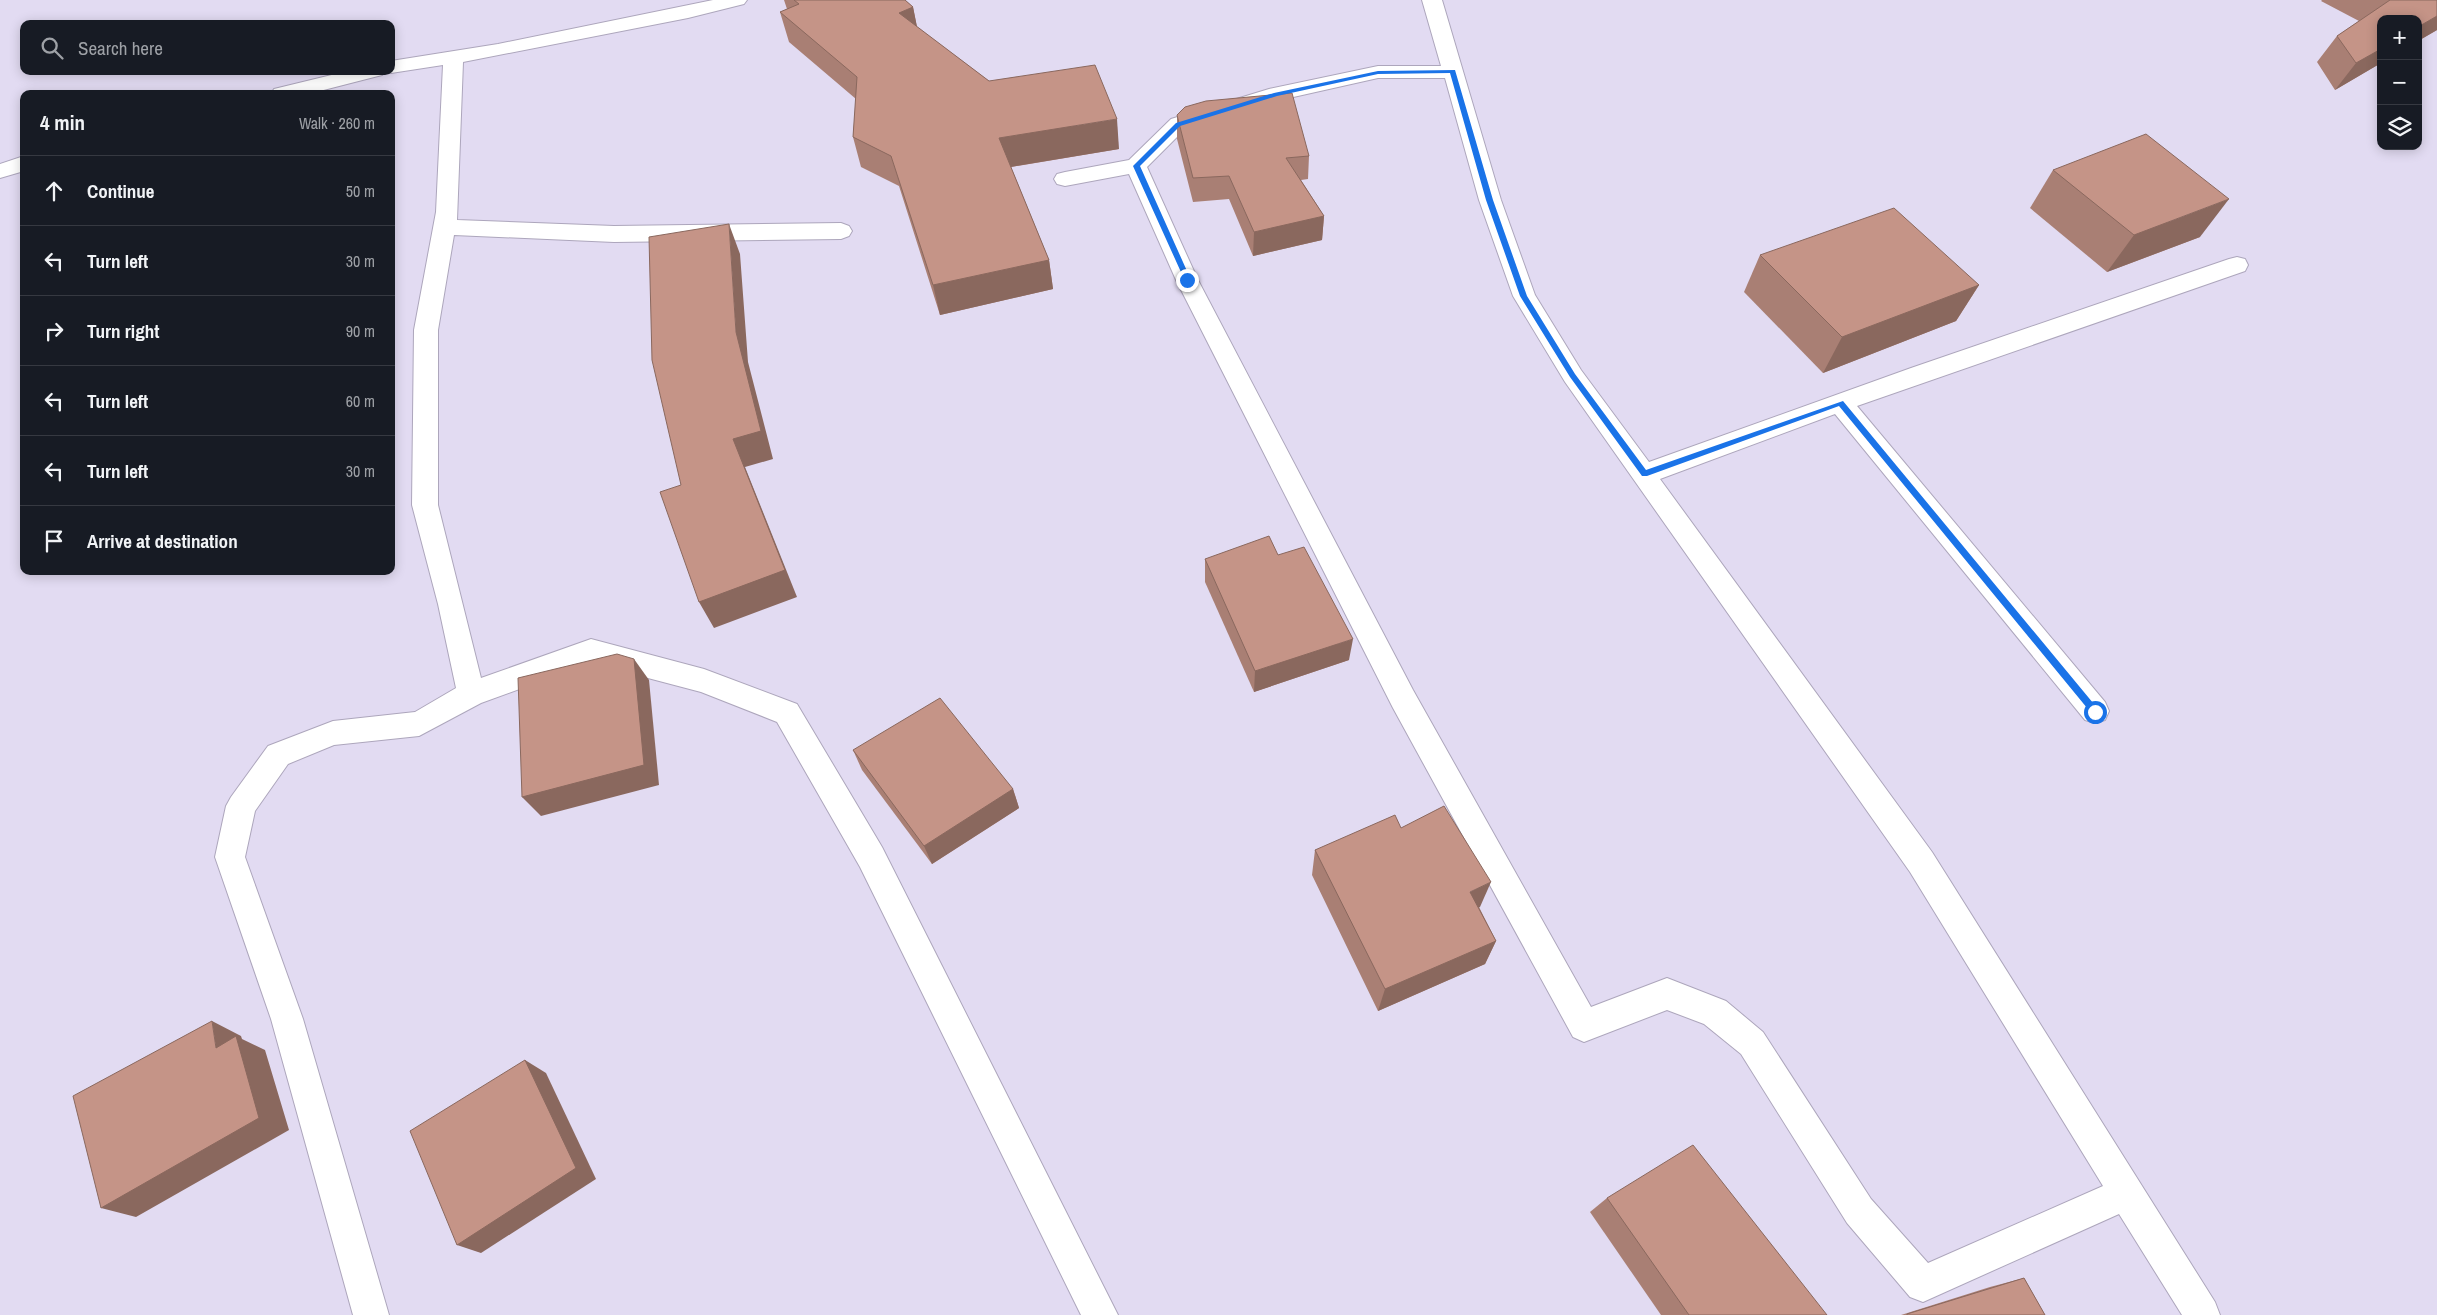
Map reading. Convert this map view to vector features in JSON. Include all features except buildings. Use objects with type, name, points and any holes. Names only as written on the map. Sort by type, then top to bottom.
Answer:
[{"type":"street","points":[[395,67],[688,12],[738,0]]},
{"type":"street","points":[[1432,0],[1490,200],[1524,296],[1573,376],[1921,862],[2202,1315]]},
{"type":"street","points":[[453,56],[447,212],[426,330],[425,505],[452,604],[471,694]]},
{"type":"street","points":[[1065,179],[1136,166],[1178,124],[1276,94],[1378,72],[1453,72]]},
{"type":"street","points":[[297,90],[359,75]]},
{"type":"street","points":[[0,171],[20,164]]},
{"type":"street","points":[[1136,166],[1187,280],[1398,690],[1584,1026],[1667,994],[1715,1012],[1752,1043],[1858,1211],[1923,1284],[2126,1193]]},
{"type":"street","points":[[444,227],[614,234],[842,231]]},
{"type":"street","points":[[1645,474],[1840,403],[2238,265]]},
{"type":"street","points":[[1840,403],[2095,712]]},
{"type":"street","points":[[371,1315],[288,1019],[230,857],[241,806],[278,755],[333,733],[419,724],[471,694],[591,651],[704,681],[787,713],[871,857],[1100,1315]]},
{"type":"route","points":[[1187,280],[1136,166],[1178,124],[1276,94],[1378,72],[1453,72],[1490,200],[1524,296],[1573,376],[1645,474],[1840,403],[2095,712]]}]
